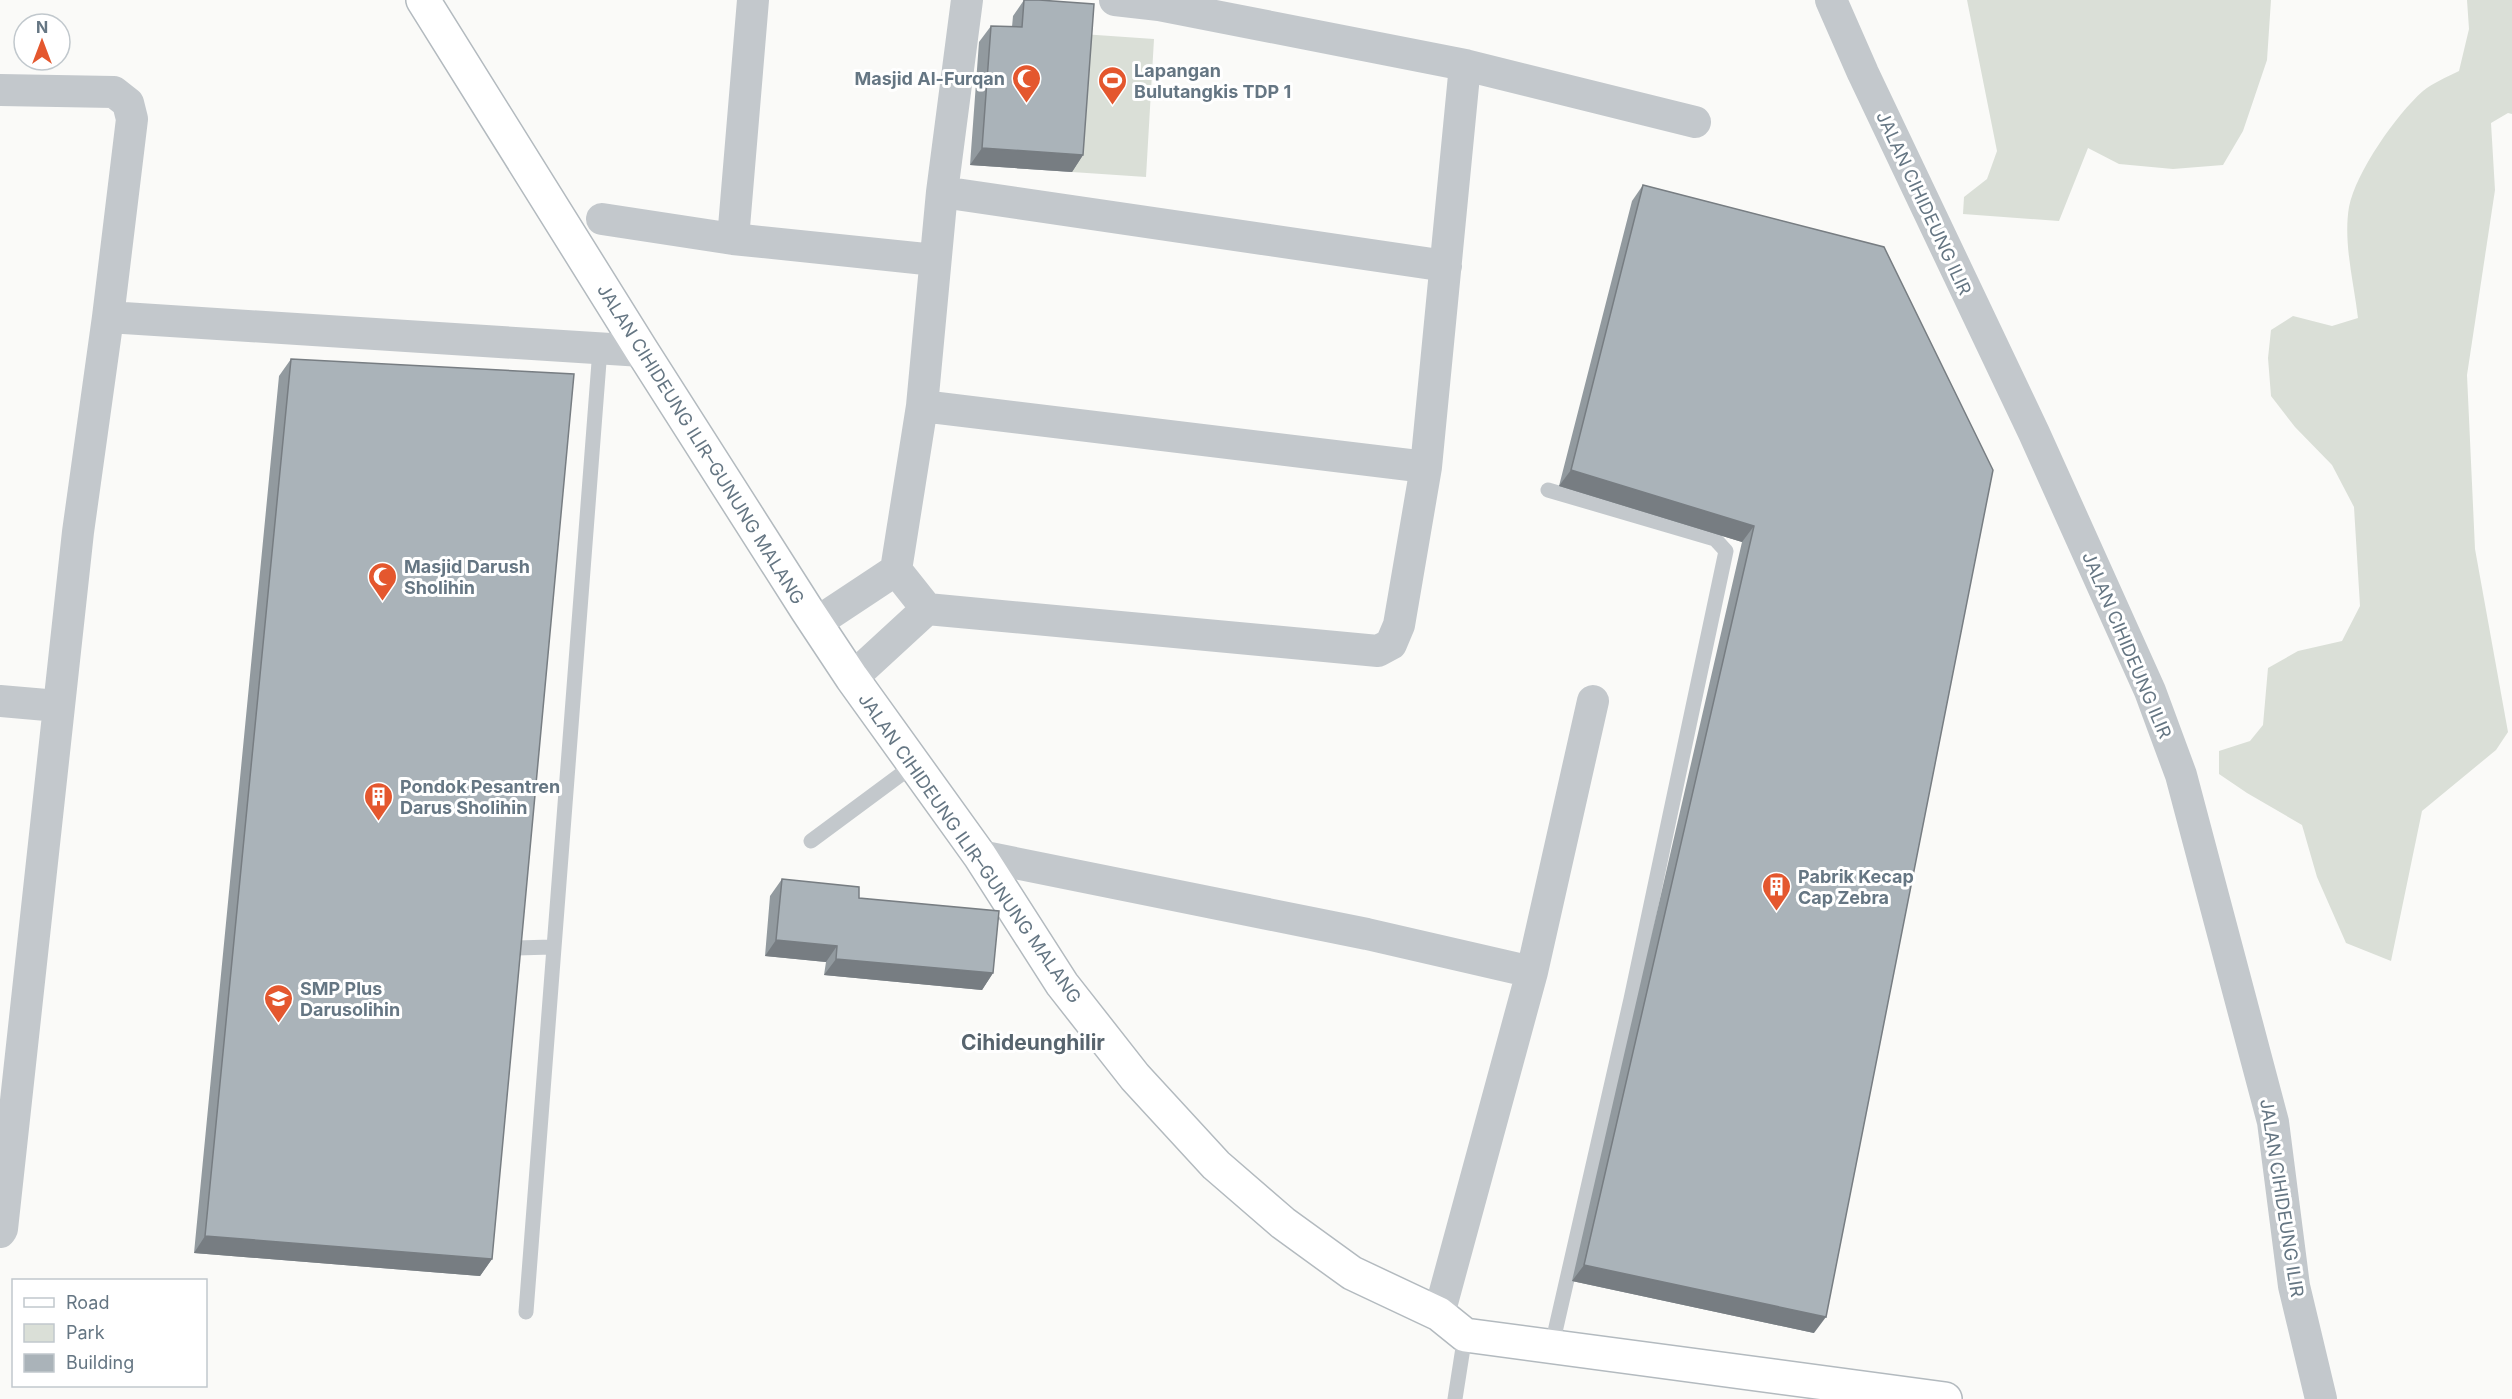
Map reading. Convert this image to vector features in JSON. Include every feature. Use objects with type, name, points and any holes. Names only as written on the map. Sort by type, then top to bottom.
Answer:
[{"type":"main road","name":"JALAN CIHIDEUNG ILIR–GUNUNG MALANG","points":[[423,0],[642,351],[816,623],[852,678],[980,856],[1062,984],[1135,1077],[1216,1165],[1283,1223],[1352,1273],[1439,1314],[1465,1335]]},
{"type":"main road","points":[[1465,1335],[1945,1399]]},
{"type":"street","points":[[733,239],[753,0]]},
{"type":"street","points":[[816,623],[896,570],[922,406],[942,192],[967,0]]},
{"type":"street","points":[[1115,0],[1159,3],[1465,65],[1695,122]]},
{"type":"street","name":"JALAN CIHIDEUNG ILIR","points":[[1831,0],[1863,73],[2034,433],[2150,691],[2181,775],[2273,1122],[2294,1286],[2321,1399]]},
{"type":"street","points":[[896,570],[927,609],[1378,651],[1391,644],[1399,625],[1426,467],[1465,65]]},
{"type":"street","points":[[0,90],[114,92],[128,103],[132,119],[108,317],[78,532],[0,1232]]},
{"type":"street","points":[[942,192],[1446,266]]},
{"type":"street","points":[[602,219],[733,239],[935,260]]},
{"type":"street","points":[[108,317],[642,351]]},
{"type":"street","points":[[922,406],[1426,467]]},
{"type":"street","points":[[852,678],[927,609]]},
{"type":"street","points":[[0,701],[58,706]]},
{"type":"street","points":[[1439,1314],[1532,972],[1593,701]]},
{"type":"street","points":[[980,856],[1367,934],[1532,972]]},
{"type":"lane","points":[[526,1312],[552,947],[600,349]]},
{"type":"lane","points":[[1548,490],[1715,539],[1726,551],[1631,999],[1552,1346]]},
{"type":"lane","points":[[811,841],[915,764]]},
{"type":"lane","points":[[516,948],[552,947]]},
{"type":"lane","points":[[1455,1399],[1465,1335]]},
{"type":"green space","points":[[1967,0],[2271,0],[2267,60],[2243,131],[2223,165],[2173,169],[2119,164],[2088,148],[2059,221],[1963,214],[1964,197],[1987,179],[1997,151]]},
{"type":"green space","points":[[2467,0],[2512,0],[2512,114],[2508,113],[2491,123],[2495,190],[2467,375],[2475,549],[2508,732],[2496,750],[2422,811],[2391,961],[2346,943],[2317,877],[2302,825],[2219,774],[2219,751],[2250,741],[2263,725],[2268,668],[2298,651],[2342,641],[2360,606],[2354,507],[2332,465],[2295,427],[2271,396],[2268,358],[2271,330],[2293,316],[2332,326],[2358,318],[2347,235],[2349,207],[2353,193],[2378,145],[2412,101],[2423,91],[2459,71],[2469,29]]},
{"type":"green space","name":"Lapangan Bulutangkis TDP 1","points":[[1082,34],[1154,39],[1146,177],[1072,172]]},
{"type":"building","name":"Masjid Al-Furqan","points":[[1024,0],[1094,4],[1083,155],[982,148],[991,26],[1022,27]]},
{"type":"building","name":"Pabrik Kecap Cap Zebra","points":[[1643,185],[1884,247],[1993,470],[1826,1317],[1584,1265],[1754,526],[1571,470]]},
{"type":"building","name":"Pondok Pesantren Darus Sholihin","points":[[291,359],[574,374],[492,1259],[205,1236]]},
{"type":"building","points":[[782,879],[859,887],[859,898],[999,911],[993,973],[836,959],[837,946],[776,940]]},
{"type":"place","name":"Masjid Al-Furqan","points":[[1026,104]]},
{"type":"place","name":"Lapangan Bulutangkis TDP 1","points":[[1113,106]]},
{"type":"place","name":"Masjid Darush Sholihin","points":[[383,602]]},
{"type":"place","name":"Pondok Pesantren Darus Sholihin","points":[[379,822]]},
{"type":"place","name":"Pabrik Kecap Cap Zebra","points":[[1777,912]]},
{"type":"place","name":"SMP Plus Darusolihin","points":[[279,1024]]},
{"type":"district","name":"Cihideunghilir","points":[[1033,1042]]}]
